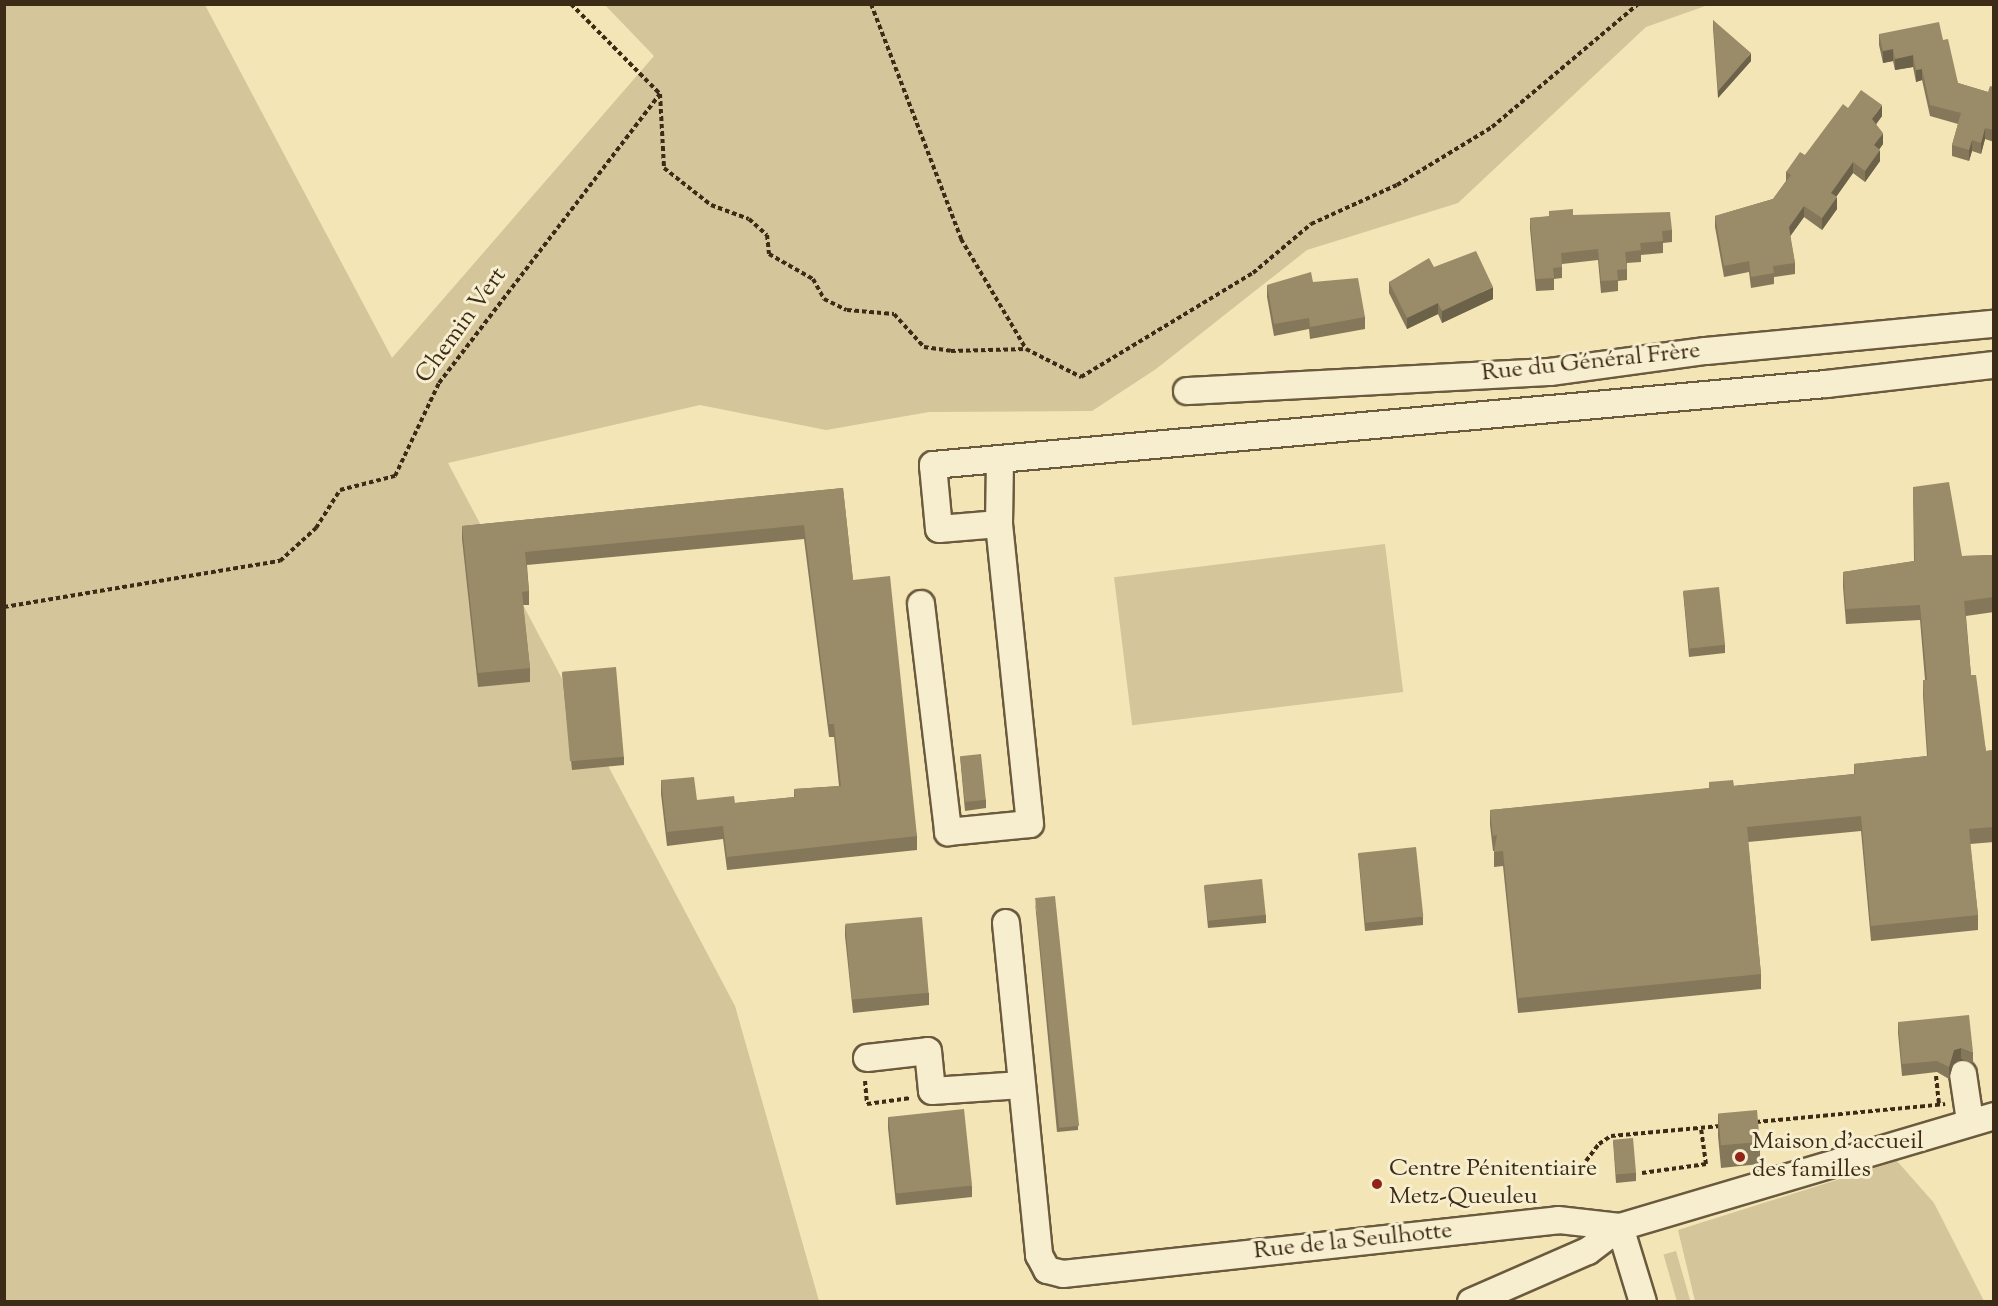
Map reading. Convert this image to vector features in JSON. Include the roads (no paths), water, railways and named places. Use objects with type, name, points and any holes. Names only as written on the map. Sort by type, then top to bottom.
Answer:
[{"type":"street","name":"Rue du Général Frère","points":[[1188,392],[1550,372],[1706,351],[1994,324]]},
{"type":"street","points":[[999,524],[939,529],[933,465],[1000,461],[1826,384],[1994,365]]},
{"type":"street","points":[[921,604],[948,832],[1030,824],[999,524],[1000,461]]},
{"type":"street","name":"Rue de la Seulhotte","points":[[1006,923],[1039,1255],[1047,1270],[1063,1274],[1558,1220],[1598,1221],[1620,1227],[1977,1113]]},
{"type":"street","points":[[867,1058],[928,1051],[932,1091],[1022,1085]]},
{"type":"street","points":[[1963,1074],[1977,1113]]},
{"type":"street","points":[[1471,1302],[1588,1251],[1620,1227],[1643,1302]]},
{"type":"place","name":"Maison d'accueil des familles","points":[[1740,1157]]},
{"type":"place","name":"Centre Pénitentiaire Metz-Queuleu","points":[[1377,1184]]}]
